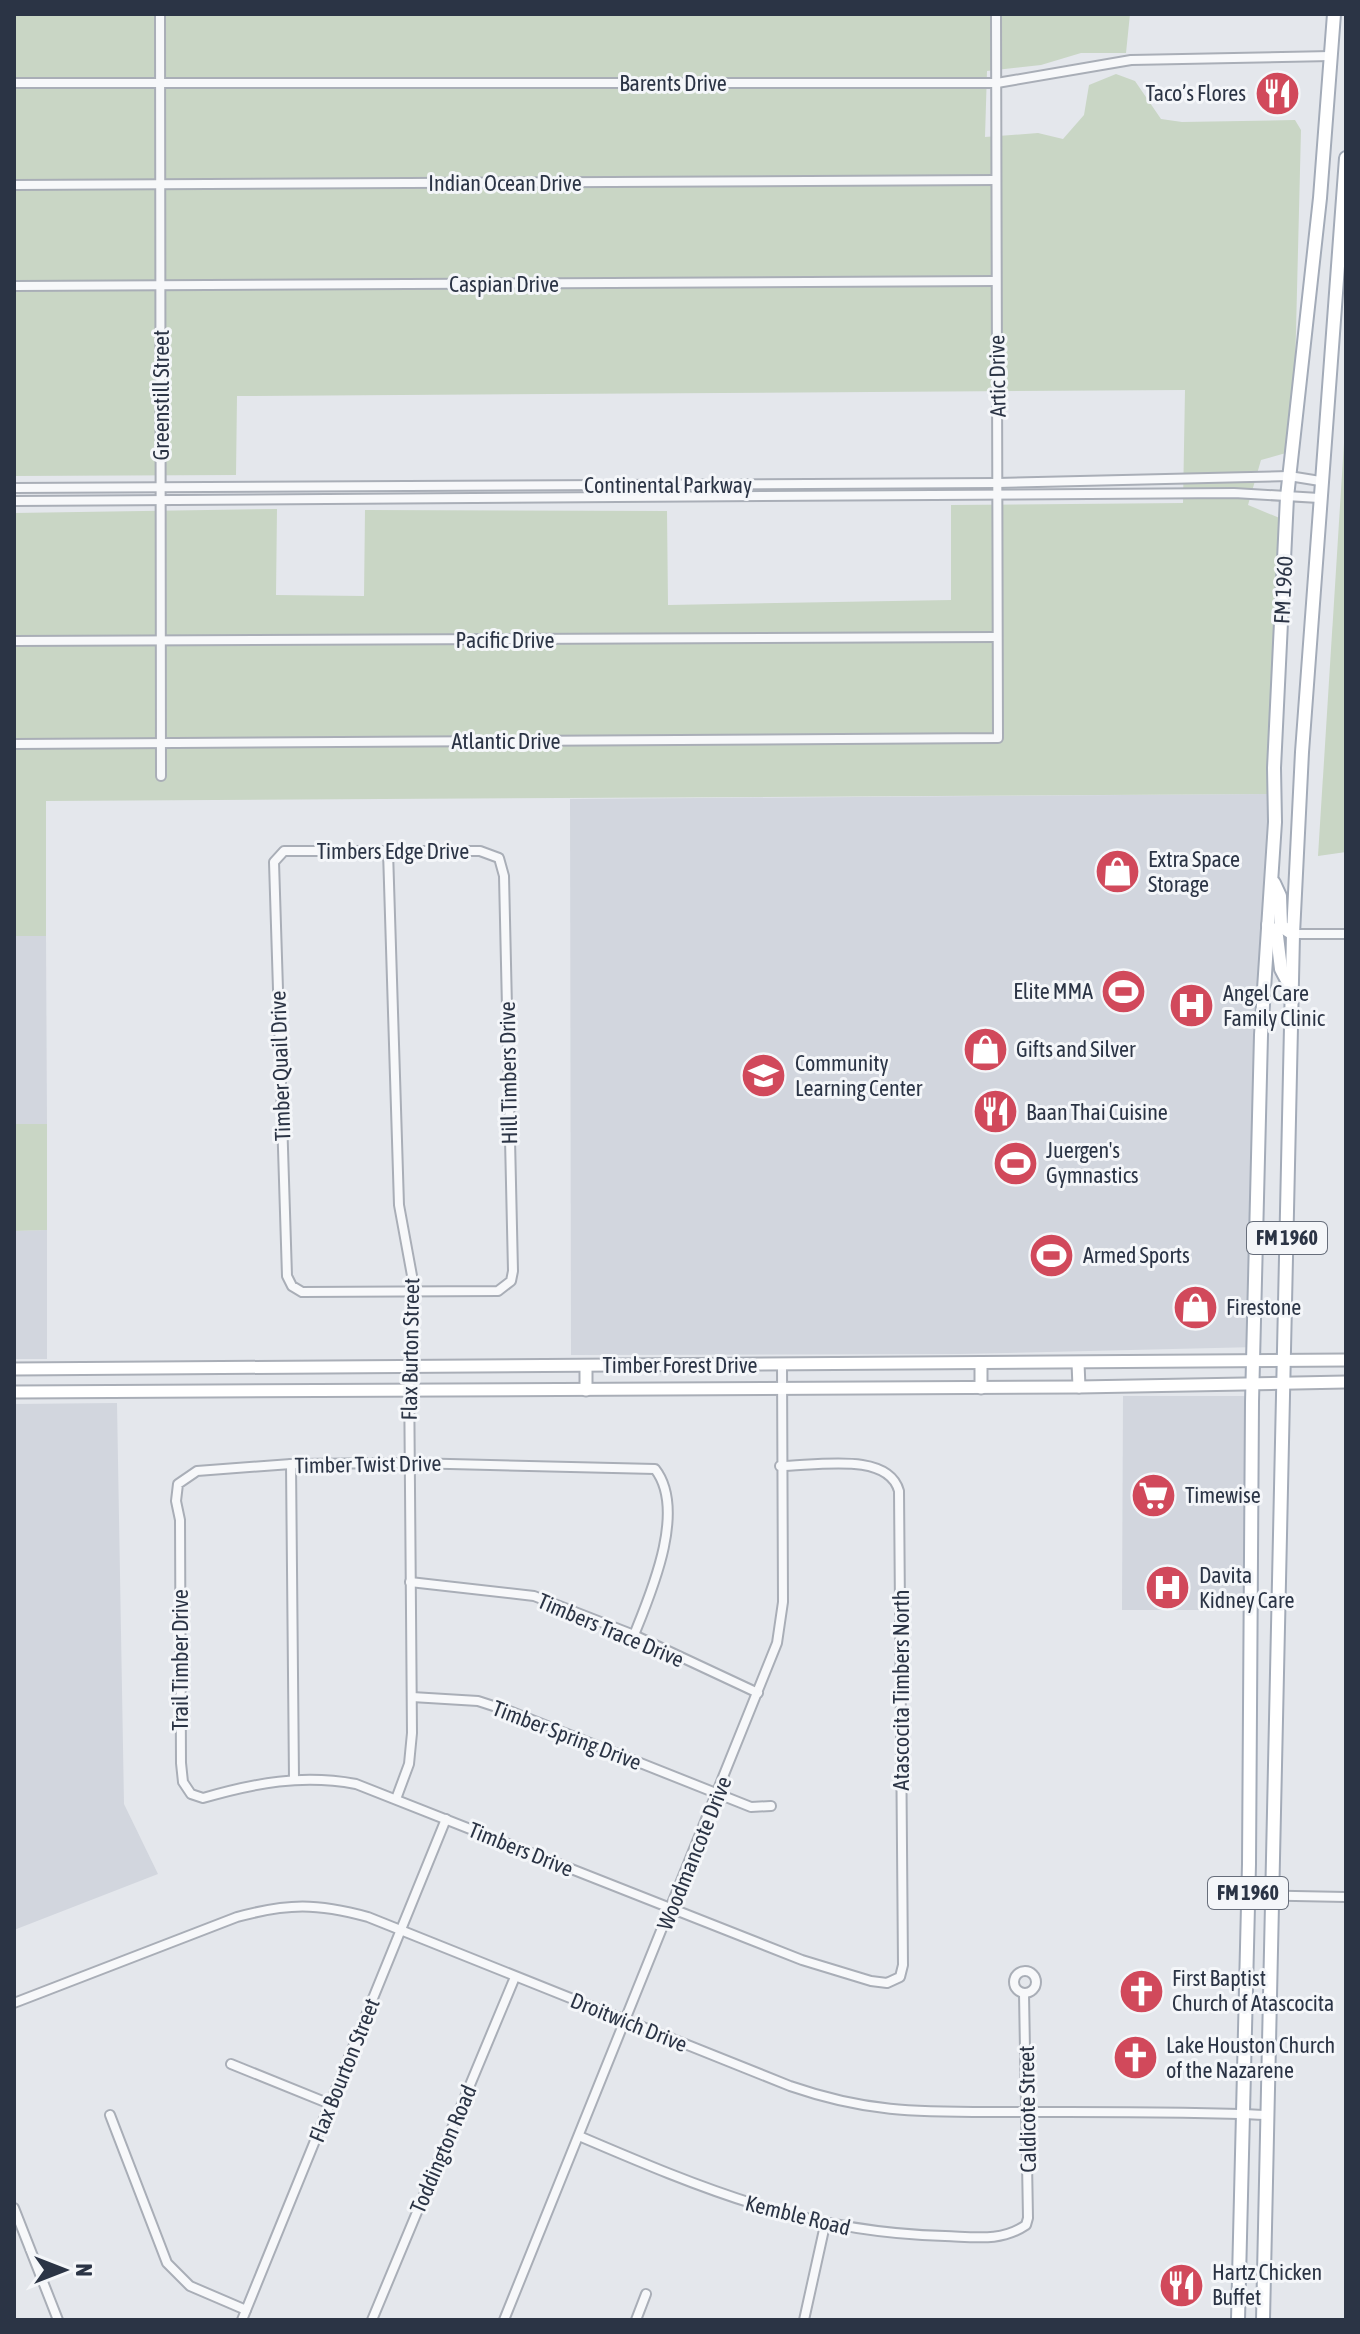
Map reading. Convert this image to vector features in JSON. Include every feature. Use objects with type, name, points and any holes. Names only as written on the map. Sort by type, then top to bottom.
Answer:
[{"type":"main road","name":"FM 1960","points":[[1238,2320],[1261,1035],[1266,924],[1272,880],[1287,497],[1320,198],[1334,14]]},
{"type":"main road","name":"FM 1960","points":[[1263,2320],[1293,934],[1320,481],[1346,158]]},
{"type":"main road","points":[[1272,880],[1280,896],[1281,926],[1293,934]]},
{"type":"main road","points":[[1266,924],[1277,936],[1281,969],[1293,991]]},
{"type":"main road","name":"Timber Forest Drive","points":[[14,1369],[1284,1363],[1346,1360]]},
{"type":"main road","points":[[981,1363],[981,1388]]},
{"type":"main road","points":[[1078,1363],[1079,1387]]},
{"type":"main road","points":[[586,1366],[586,1390]]},
{"type":"main road","name":"Timber Forest Drive","points":[[14,1392],[981,1388],[1346,1382]]},
{"type":"street","name":"Greenstill Street","points":[[160,14],[161,776]]},
{"type":"street","name":"Artic Drive","points":[[996,14],[998,738]]},
{"type":"street","name":"Barents Drive","points":[[14,83],[997,83],[1131,60],[1331,56]]},
{"type":"street","name":"Indian Ocean Drive","points":[[14,185],[996,180]]},
{"type":"street","name":"Caspian Drive","points":[[14,286],[995,281]]},
{"type":"street","name":"Continental Parkway","points":[[14,488],[997,483],[1289,476],[1320,481]]},
{"type":"street","name":"Continental Parkway","points":[[14,501],[997,497],[1234,493],[1319,498]]},
{"type":"street","name":"Pacific Drive","points":[[14,641],[996,637]]},
{"type":"street","name":"Atlantic Drive","points":[[14,744],[998,738]]},
{"type":"street","name":"Timbers Edge Drive","points":[[286,851],[480,851],[499,858]]},
{"type":"street","name":"Timber Quail Drive","points":[[286,851],[274,862],[287,1276],[292,1286],[302,1292],[415,1292]]},
{"type":"street","name":"Flax Burton Street","points":[[388,851],[399,1205],[415,1292],[409,1367],[411,1756],[396,1799]]},
{"type":"street","name":"Hill Timbers Drive","points":[[415,1292],[498,1291],[505,1287],[513,1271],[504,876],[499,858]]},
{"type":"street","points":[[1293,934],[1346,934]]},
{"type":"street","name":"Woodmancote Drive","points":[[504,2320],[772,1661],[781,1624],[782,1365]]},
{"type":"street","name":"Timber Twist Drive","points":[[180,1540],[176,1493],[183,1478],[197,1471],[291,1464],[410,1463],[655,1469],[665,1488],[661,1562],[634,1635]]},
{"type":"street","points":[[291,1464],[294,1779]]},
{"type":"street","name":"Atascocita Timbers North","points":[[780,1466],[876,1466],[892,1474],[899,1491],[903,1965],[900,1977],[887,1983],[858,1978]]},
{"type":"street","name":"Trail Timber Drive","points":[[180,1540],[183,1781]]},
{"type":"street","name":"Timbers Trace Drive","points":[[410,1582],[534,1596],[634,1635],[758,1693]]},
{"type":"street","name":"Timber Spring Drive","points":[[412,1697],[478,1701],[717,1795],[751,1807],[771,1806]]},
{"type":"street","name":"Timbers Drive","points":[[183,1781],[191,1794],[203,1798],[262,1782],[294,1779],[356,1784],[755,1943],[858,1978]]},
{"type":"street","name":"Flax Bourton Street","points":[[242,2320],[446,1819]]},
{"type":"street","points":[[1247,1895],[1346,1897]]},
{"type":"street","name":"Droitwich Drive","points":[[14,2003],[192,1932],[273,1907],[298,1904],[344,1911],[401,1930],[790,2086],[852,2105],[917,2113],[1267,2115]]},
{"type":"street","name":"Toddington Road","points":[[372,2320],[515,1977]]},
{"type":"street","name":"Caldicote Street","points":[[1024,1994],[1026,2225]]},
{"type":"street","points":[[231,2064],[330,2104]]},
{"type":"street","points":[[110,2115],[167,2263],[190,2286],[246,2310]]},
{"type":"street","name":"Kemble Road","points":[[579,2136],[740,2201],[825,2225],[885,2234],[1001,2238],[1009,2237],[1026,2225]]},
{"type":"street","points":[[14,2208],[58,2320]]},
{"type":"street","points":[[804,2320],[825,2225]]},
{"type":"street","points":[[636,2320],[646,2294]]},
{"type":"shaded area","points":[[1275,794],[1257,1347],[960,1354],[571,1355],[570,799]]},
{"type":"shaded area","points":[[14,936],[46,936],[47,1124],[14,1124]]},
{"type":"shaded area","points":[[47,1230],[47,1359],[14,1359],[14,1231]]},
{"type":"shaded area","points":[[1123,1396],[1259,1396],[1259,1610],[1122,1610]]},
{"type":"shaded area","points":[[117,1403],[124,1804],[158,1874],[14,1930],[14,1404]]},
{"type":"green space","points":[[14,14],[1130,14],[1126,53],[1081,53],[1041,65],[987,71],[985,137],[1038,133],[1063,139],[1084,115],[1089,85],[1116,74],[1135,81],[1161,119],[1182,122],[1295,120],[1301,130],[1293,451],[1261,460],[1248,505],[1282,519],[1275,794],[46,801],[46,936],[14,936],[14,513],[277,509],[276,595],[364,596],[365,510],[667,511],[668,605],[951,600],[951,505],[1183,503],[1185,390],[237,396],[236,475],[14,476]]},
{"type":"green space","points":[[1346,411],[1346,852],[1318,856]]},
{"type":"green space","points":[[14,1124],[47,1124],[47,1230],[14,1231]]},
{"type":"place","name":"Taco’s Flores","points":[[1277,93]]},
{"type":"place","name":"Extra Space Storage","points":[[1117,872]]},
{"type":"place","name":"Elite MMA","points":[[1124,991]]},
{"type":"place","name":"Angel Care Family Clinic","points":[[1192,1006]]},
{"type":"place","name":"Gifts and Silver","points":[[985,1049]]},
{"type":"place","name":"Community Learning Center","points":[[764,1076]]},
{"type":"place","name":"Baan Thai Cuisine","points":[[995,1112]]},
{"type":"place","name":"Juergen's Gymnastics","points":[[1015,1163]]},
{"type":"place","name":"Armed Sports","points":[[1052,1255]]},
{"type":"place","name":"Firestone","points":[[1195,1307]]},
{"type":"place","name":"Timewise","points":[[1154,1495]]},
{"type":"place","name":"Davita Kidney Care","points":[[1168,1588]]},
{"type":"place","name":"First Baptist Church of Atascocita","points":[[1141,1991]]},
{"type":"place","name":"Lake Houston Church of the Nazarene","points":[[1135,2058]]},
{"type":"place","name":"Hartz Chicken Buffet","points":[[1181,2285]]}]
